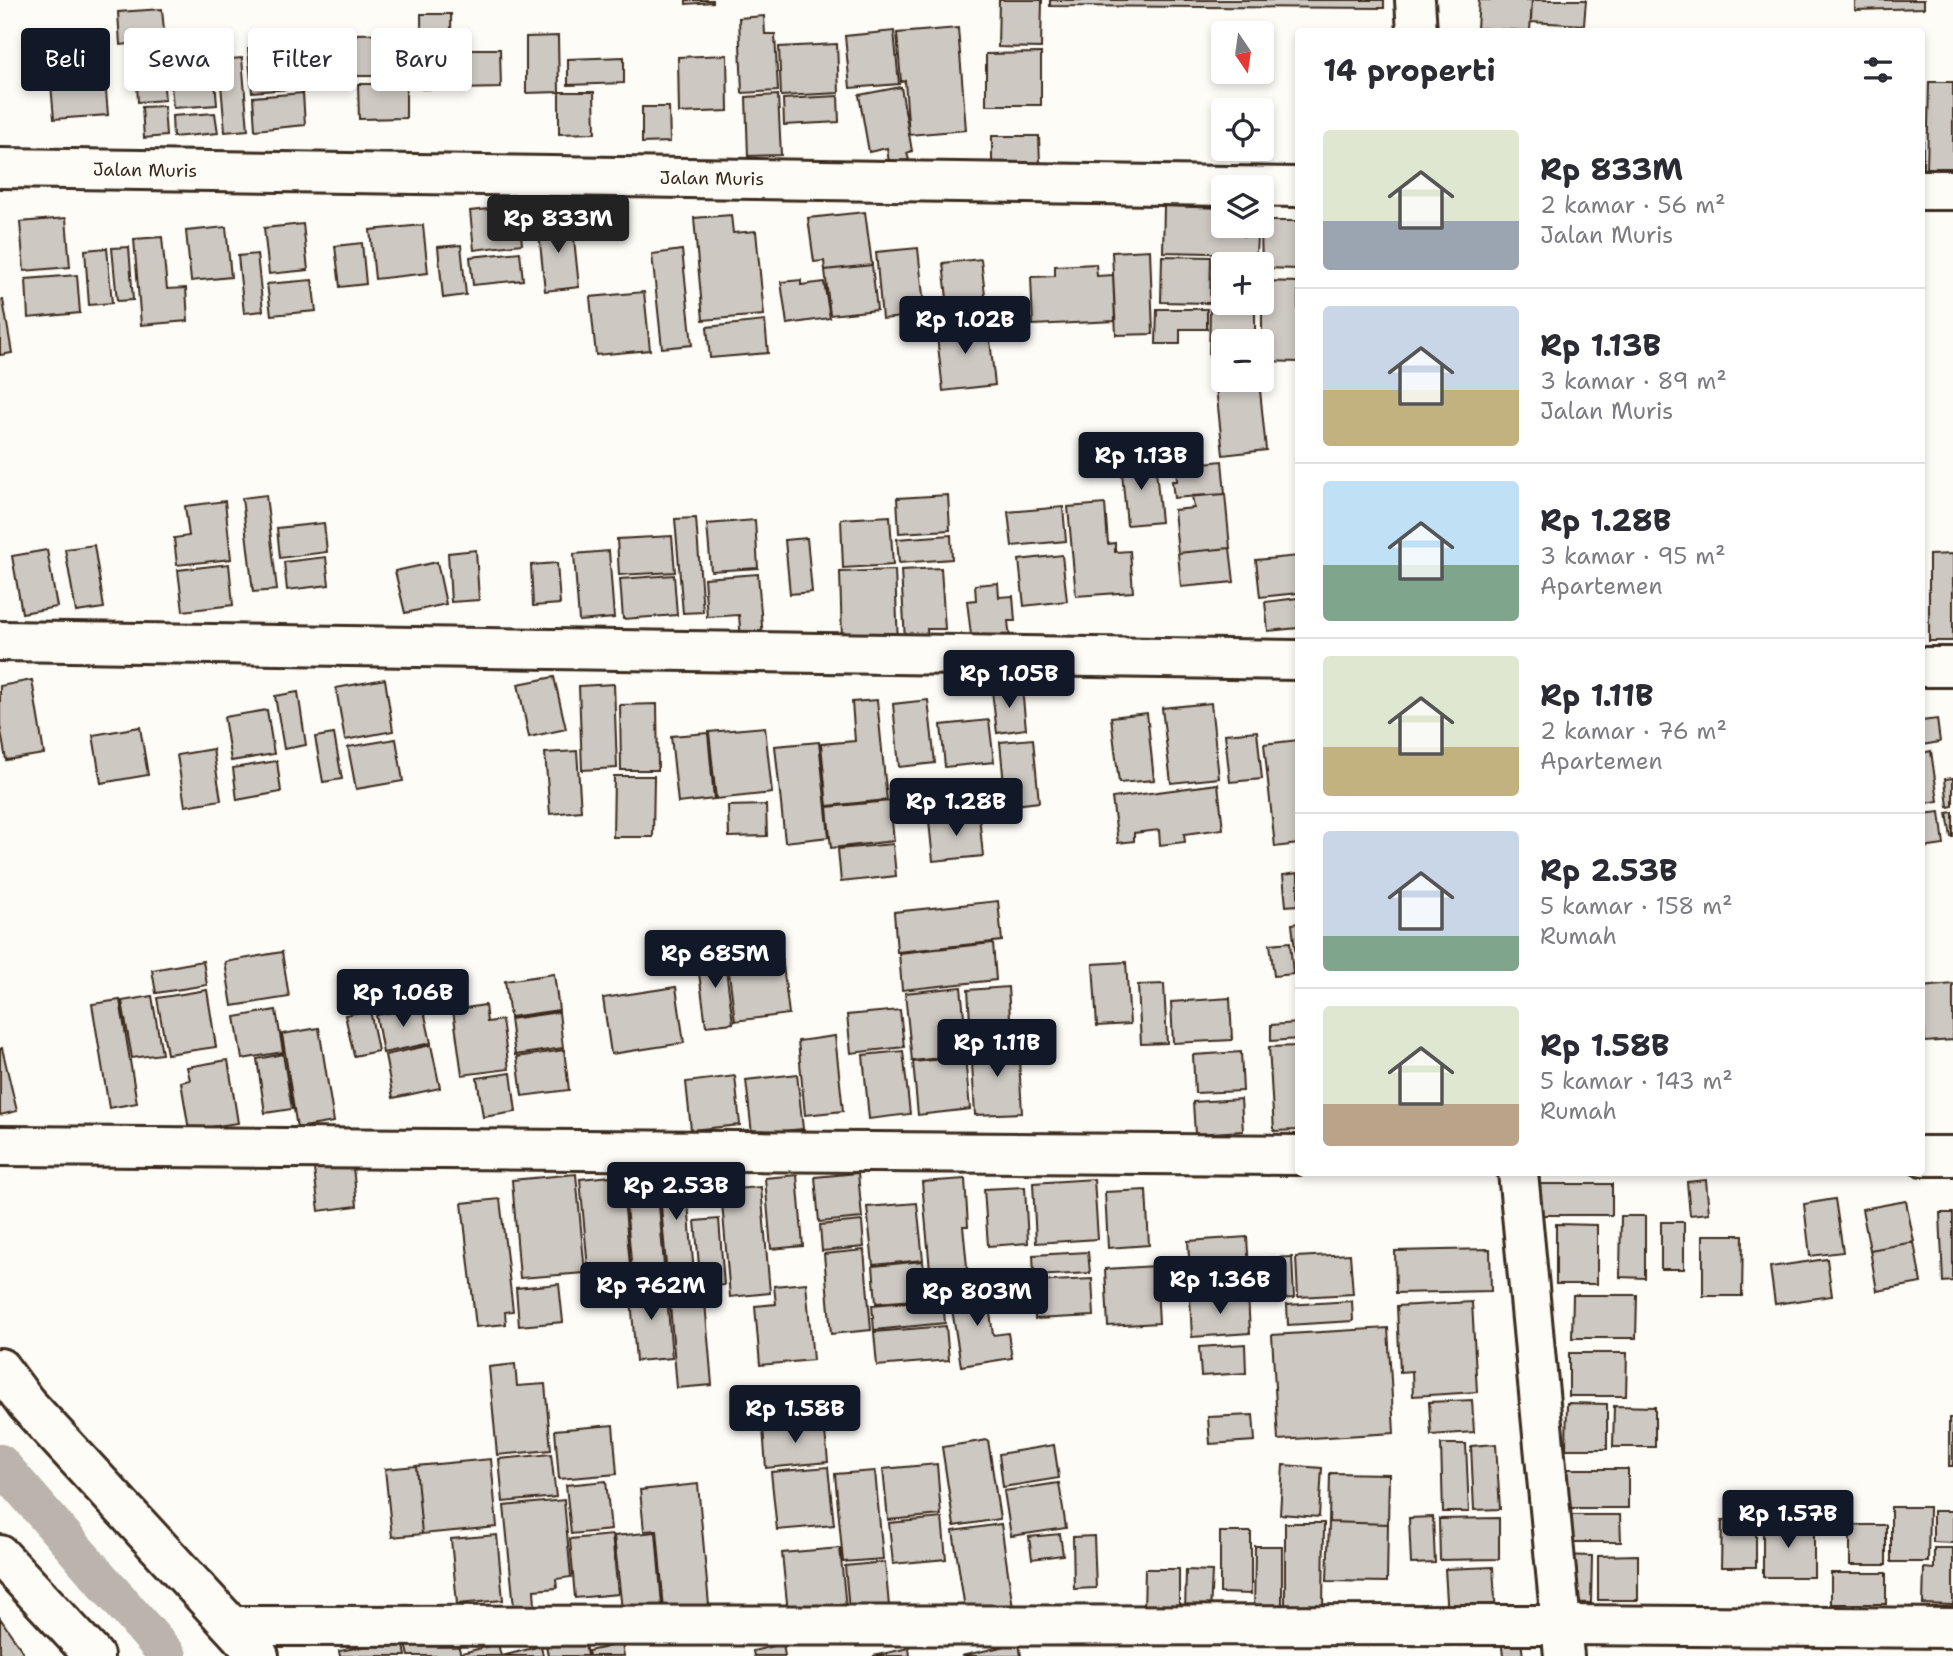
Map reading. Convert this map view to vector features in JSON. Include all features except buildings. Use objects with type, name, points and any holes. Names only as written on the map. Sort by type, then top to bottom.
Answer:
[{"type":"street","points":[[1415,0],[1417,28]]},
{"type":"street","name":"Jalan Muris","points":[[0,168],[1295,187]]},
{"type":"street","points":[[1925,190],[1953,190]]},
{"type":"street","points":[[0,642],[1295,660]]},
{"type":"street","points":[[1925,667],[1953,667]]},
{"type":"street","points":[[0,1146],[1295,1155]]},
{"type":"street","points":[[1925,1156],[1953,1156]]},
{"type":"street","points":[[1518,1176],[1562,1640]]},
{"type":"street","points":[[0,1368],[26,1403],[259,1656]]},
{"type":"street","points":[[0,1555],[94,1656]]},
{"type":"street","points":[[232,1626],[1562,1640],[1953,1628]]},
{"type":"waterway","points":[[0,1463],[168,1656]]}]
